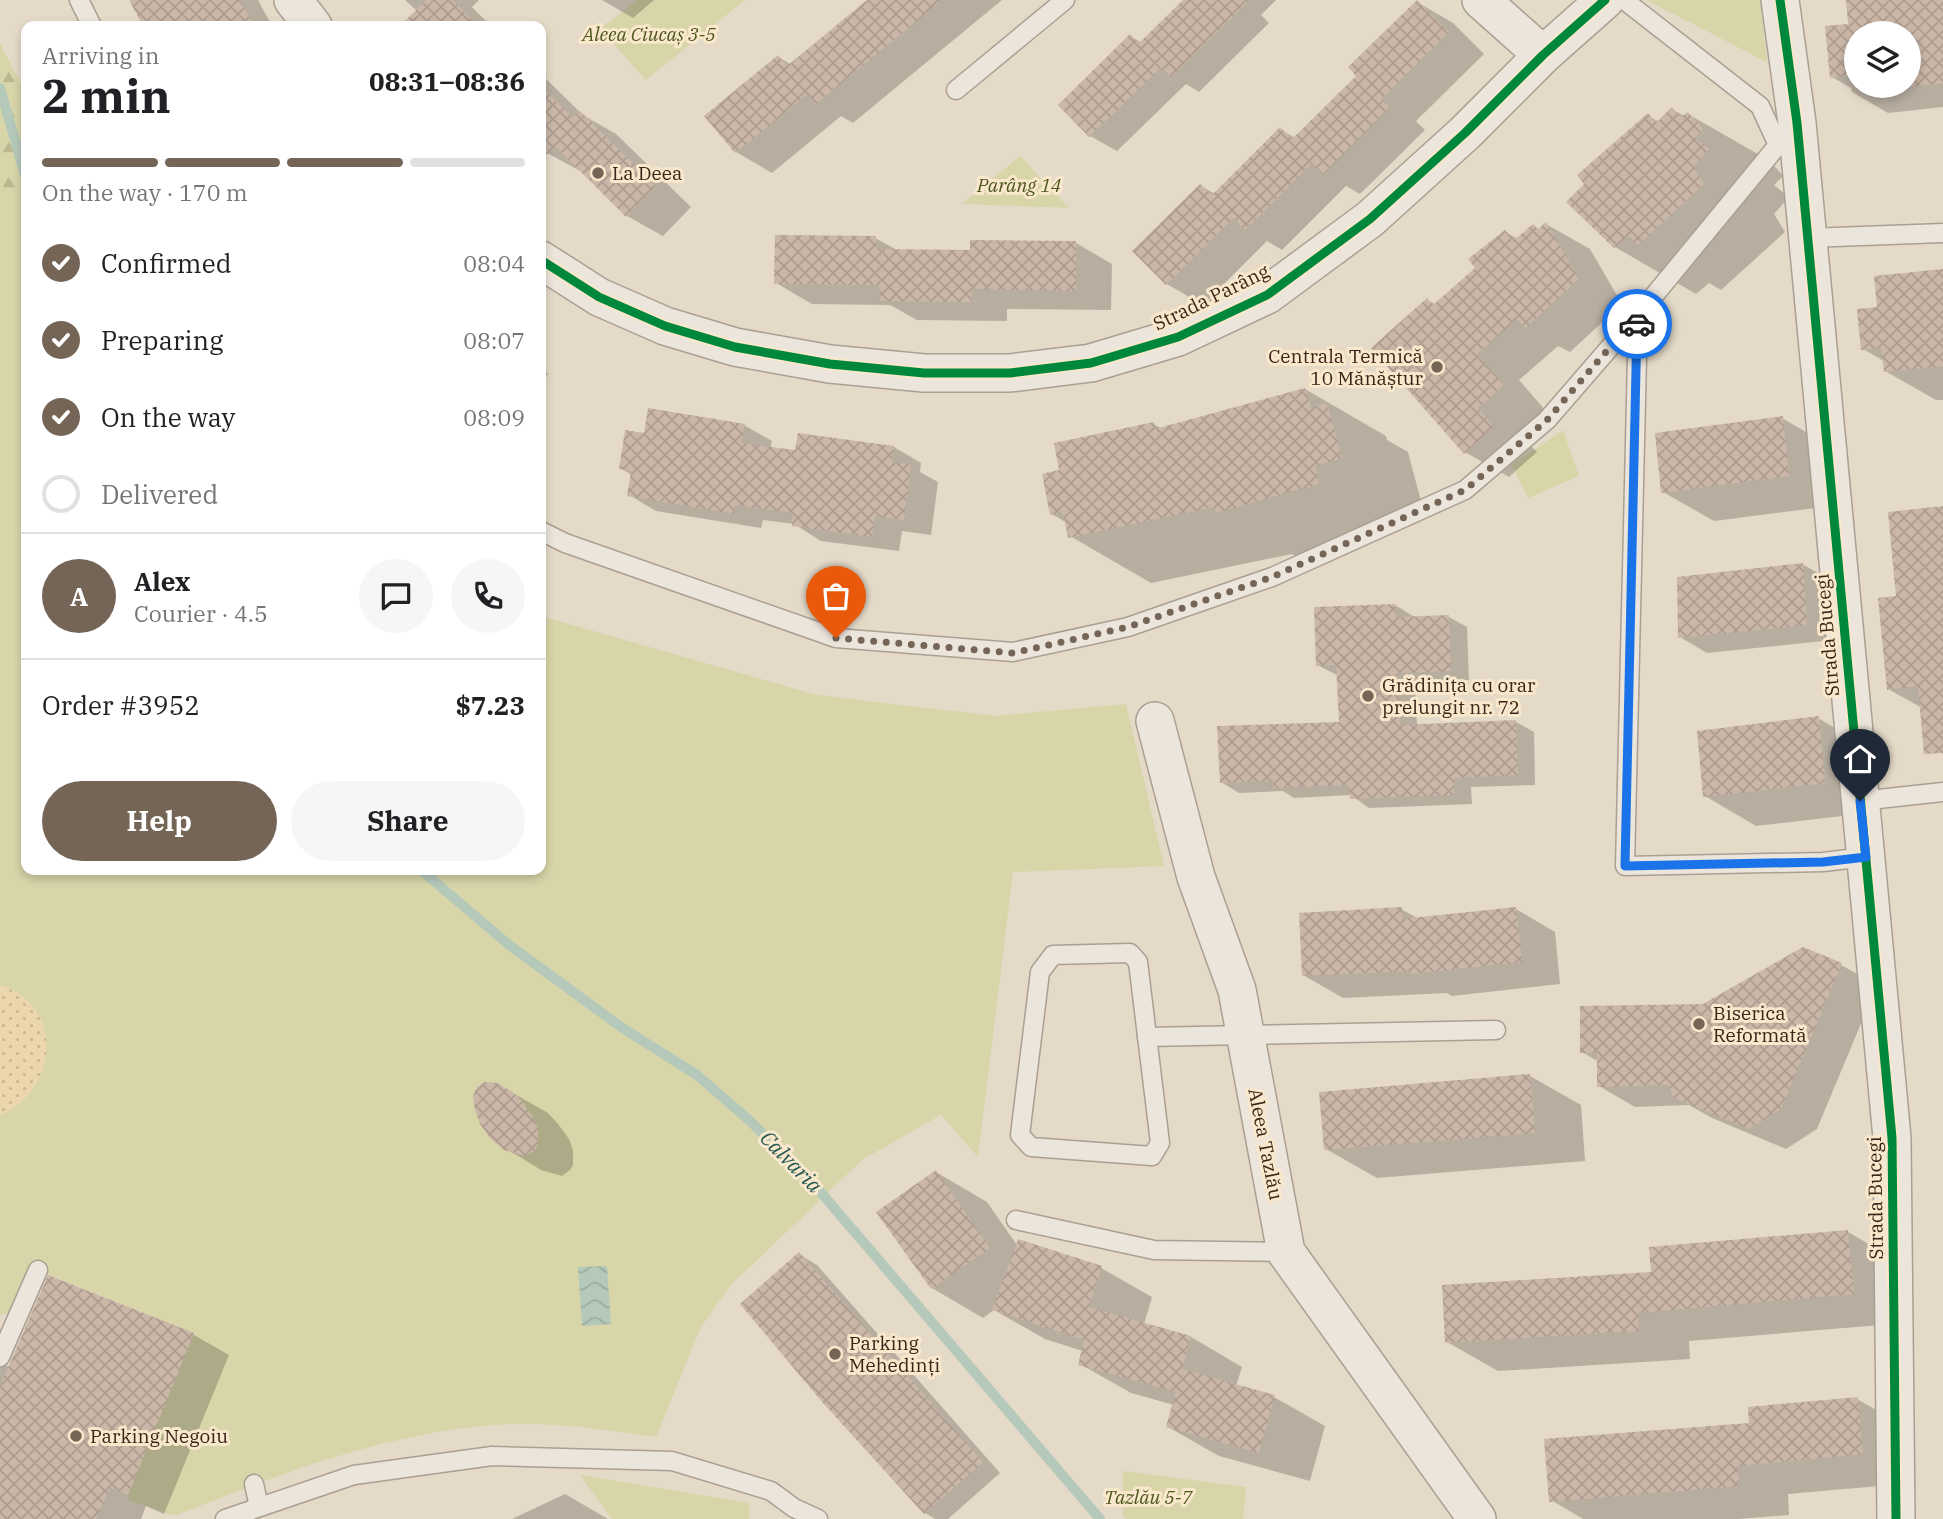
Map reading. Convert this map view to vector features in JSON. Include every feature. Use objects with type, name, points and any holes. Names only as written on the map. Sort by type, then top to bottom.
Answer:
[{"type":"street","points":[[293,0],[309,21]]},
{"type":"street","points":[[1481,0],[1543,55]]},
{"type":"street","name":"Strada Parâng","points":[[546,263],[599,297],[665,326],[735,348],[830,364],[924,373],[1010,373],[1091,363],[1178,337],[1266,295],[1370,219],[1605,0]]},
{"type":"street","name":"Strada Bucegi","points":[[1780,0],[1797,123],[1892,1138],[1896,1519]]},
{"type":"street","name":"Aleea Tazlău","points":[[1155,721],[1196,877],[1237,990],[1286,1252],[1477,1519]]},
{"type":"lane","points":[[79,0],[90,21]]},
{"type":"lane","points":[[956,90],[1065,0]]},
{"type":"lane","points":[[546,534],[565,543],[836,638],[1013,653],[1128,627],[1272,577],[1465,490],[1547,420],[1779,145],[1760,106],[1624,0]]},
{"type":"lane","points":[[1808,238],[1943,233]]},
{"type":"lane","points":[[1637,316],[1625,866],[1823,862],[1866,857]]},
{"type":"lane","points":[[1860,801],[1943,792]]},
{"type":"lane","points":[[1130,953],[1138,962],[1147,1037],[1160,1143],[1152,1156],[1031,1147],[1020,1135],[1040,972],[1053,955],[1130,953]]},
{"type":"lane","points":[[1147,1037],[1496,1030]]},
{"type":"lane","points":[[1016,1220],[1154,1250],[1286,1252]]},
{"type":"lane","points":[[0,1357],[38,1270]]},
{"type":"lane","points":[[225,1519],[354,1475],[492,1456],[671,1461],[771,1491],[794,1508],[818,1519]]},
{"type":"lane","points":[[254,1484],[259,1507]]},
{"type":"green space","name":"Aleea Ciucaș 3-5","points":[[638,0],[745,0],[646,80],[600,29]]},
{"type":"green space","points":[[1646,0],[1760,0],[1767,62]]},
{"type":"green space","points":[[0,43],[21,84],[21,203],[0,209]]},
{"type":"green space","name":"Parâng 14","points":[[1020,156],[1069,208],[962,204]]},
{"type":"green space","points":[[21,203],[21,875],[546,875],[546,617],[817,695],[995,716],[1126,704],[1164,866],[1013,872],[978,1157],[941,1115],[862,1160],[731,1285],[701,1327],[656,1437],[536,1424],[454,1430],[372,1446],[332,1458],[174,1516],[129,1500],[128,1495],[194,1333],[32,1268],[13,1312],[0,1315],[0,209]]},
{"type":"green space","points":[[1563,430],[1579,476],[1528,498],[1512,465]]},
{"type":"green space","name":"Tazlău 5-7","points":[[1123,1471],[1246,1487],[1243,1519],[1126,1519],[1123,1517]]},
{"type":"green space","points":[[580,1475],[749,1503],[749,1519],[612,1519]]},
{"type":"sand","points":[[0,985],[21,995],[35,1010],[44,1028],[46,1048],[43,1068],[34,1087],[20,1103],[0,1115]]},
{"type":"water","points":[[607,1266],[611,1324],[582,1326],[578,1267]]},
{"type":"building","points":[[129,0],[240,0],[251,21],[140,21]]},
{"type":"building","points":[[426,0],[452,0],[474,21],[405,21]]},
{"type":"building","points":[[867,0],[942,0],[816,104],[808,94],[735,153],[704,116],[778,55],[787,66]]},
{"type":"building","points":[[1183,0],[1250,0],[1171,77],[1161,67],[1089,137],[1058,105],[1130,34],[1139,43]]},
{"type":"building","points":[[1417,0],[1449,32],[1381,99],[1390,108],[1323,175],[1312,163],[1245,230],[1233,218],[1166,285],[1132,251],[1200,184],[1212,195],[1280,127],[1292,139],[1356,76],[1348,67]]},
{"type":"building","points":[[1846,0],[1943,0],[1943,83],[1921,86],[1921,21],[1848,21]]},
{"type":"building","points":[[1844,24],[1844,76],[1830,78],[1825,26]]},
{"type":"building","points":[[546,91],[573,118],[580,111],[656,186],[626,217],[555,146],[546,155]]},
{"type":"building","points":[[1672,107],[1680,117],[1688,112],[1703,129],[1695,138],[1709,149],[1694,167],[1704,184],[1638,245],[1629,236],[1614,248],[1566,202],[1584,184],[1577,175],[1648,113],[1656,123]]},
{"type":"building","points":[[1546,222],[1579,279],[1525,328],[1517,319],[1477,354],[1504,385],[1478,408],[1494,426],[1464,454],[1371,348],[1427,298],[1433,305],[1475,268],[1468,259],[1505,230],[1514,240],[1533,224],[1538,229]]},
{"type":"building","points":[[775,235],[876,236],[876,249],[970,250],[970,240],[1076,241],[1076,291],[971,289],[972,302],[880,301],[879,285],[774,284]]},
{"type":"building","points":[[1943,269],[1943,366],[1884,372],[1881,348],[1861,350],[1857,309],[1877,307],[1874,276]]},
{"type":"building","points":[[1305,388],[1311,408],[1327,403],[1342,458],[1315,466],[1319,484],[1216,513],[1214,507],[1068,538],[1063,513],[1050,515],[1042,474],[1059,470],[1054,443],[1154,422],[1155,429]]},
{"type":"building","points":[[648,408],[745,424],[741,443],[795,450],[798,433],[894,446],[892,462],[911,465],[904,520],[875,516],[872,537],[792,526],[793,513],[735,505],[734,514],[627,496],[631,471],[619,469],[625,430],[644,433]]},
{"type":"building","points":[[1783,416],[1789,476],[1661,493],[1655,433]]},
{"type":"building","points":[[1943,506],[1943,753],[1924,754],[1918,686],[1887,690],[1878,598],[1896,596],[1888,512]]},
{"type":"building","points":[[1803,563],[1807,625],[1678,638],[1677,577]]},
{"type":"building","name":"Grădinița cu orar prelungit nr. 72","points":[[1395,604],[1396,617],[1449,615],[1451,671],[1398,673],[1400,725],[1516,720],[1518,775],[1454,778],[1454,795],[1350,799],[1349,785],[1274,788],[1274,781],[1220,783],[1217,726],[1339,722],[1336,665],[1316,666],[1314,607]]},
{"type":"building","points":[[1819,716],[1825,783],[1703,797],[1697,731]]},
{"type":"building","points":[[1402,907],[1402,919],[1516,907],[1522,962],[1411,974],[1411,971],[1302,976],[1299,913]]},
{"type":"building","name":"Biserica Reformată","points":[[1803,947],[1842,963],[1781,1109],[1749,1129],[1674,1098],[1668,1085],[1597,1087],[1597,1053],[1580,1053],[1580,1006],[1703,1004]]},
{"type":"building","points":[[1530,1074],[1535,1133],[1324,1150],[1319,1092]]},
{"type":"building","points":[[485,1082],[497,1083],[522,1101],[538,1129],[538,1144],[535,1150],[525,1156],[504,1150],[490,1138],[480,1124],[473,1096],[477,1087]]},
{"type":"building","points":[[936,1170],[990,1248],[931,1289],[876,1212]]},
{"type":"building","points":[[1848,1230],[1854,1294],[1638,1313],[1639,1331],[1445,1343],[1442,1285],[1651,1272],[1649,1247]]},
{"type":"building","points":[[1018,1239],[1102,1266],[1089,1307],[1191,1336],[1176,1392],[1078,1365],[1084,1340],[992,1310]]},
{"type":"building","name":"Parking Mehedinți","points":[[799,1252],[983,1462],[924,1514],[823,1403],[740,1304]]},
{"type":"building","name":"Parking Negoiu","points":[[48,1275],[194,1333],[128,1495],[110,1487],[96,1519],[0,1519],[0,1386]]},
{"type":"building","points":[[1182,1369],[1275,1395],[1259,1453],[1166,1427]]},
{"type":"building","points":[[1858,1397],[1863,1454],[1738,1466],[1739,1486],[1549,1502],[1544,1439],[1749,1423],[1748,1407]]},
{"type":"waterway","name":"Calvaria","points":[[0,88],[21,162]]},
{"type":"waterway","name":"Calvaria","points":[[427,875],[508,944],[621,1027],[697,1075],[750,1121],[818,1189],[1100,1519]]},
{"type":"cycle path","points":[[546,263],[599,297],[665,326],[735,347],[830,364],[924,373],[1010,373],[1091,363],[1178,337],[1267,295],[1370,219],[1605,0]]},
{"type":"cycle path","points":[[1780,0],[1797,123],[1892,1138],[1896,1519]]},
{"type":"way so far","points":[[836,638],[1013,653],[1128,627],[1272,577],[1465,490],[1547,420],[1637,316],[1637,324]]},
{"type":"place","name":"La Deea","points":[[598,173]]},
{"type":"place","name":"Centrala Termică 10 Mănăștur","points":[[1437,367]]},
{"type":"place","name":"Grădinița cu orar prelungit nr. 72","points":[[1368,696]]},
{"type":"place","name":"Biserica Reformată","points":[[1699,1024]]},
{"type":"place","name":"Parking Mehedinți","points":[[835,1354]]},
{"type":"place","name":"Parking Negoiu","points":[[76,1436]]},
{"type":"route","points":[[1637,324],[1625,866],[1823,862],[1866,857],[1860,801]]}]
